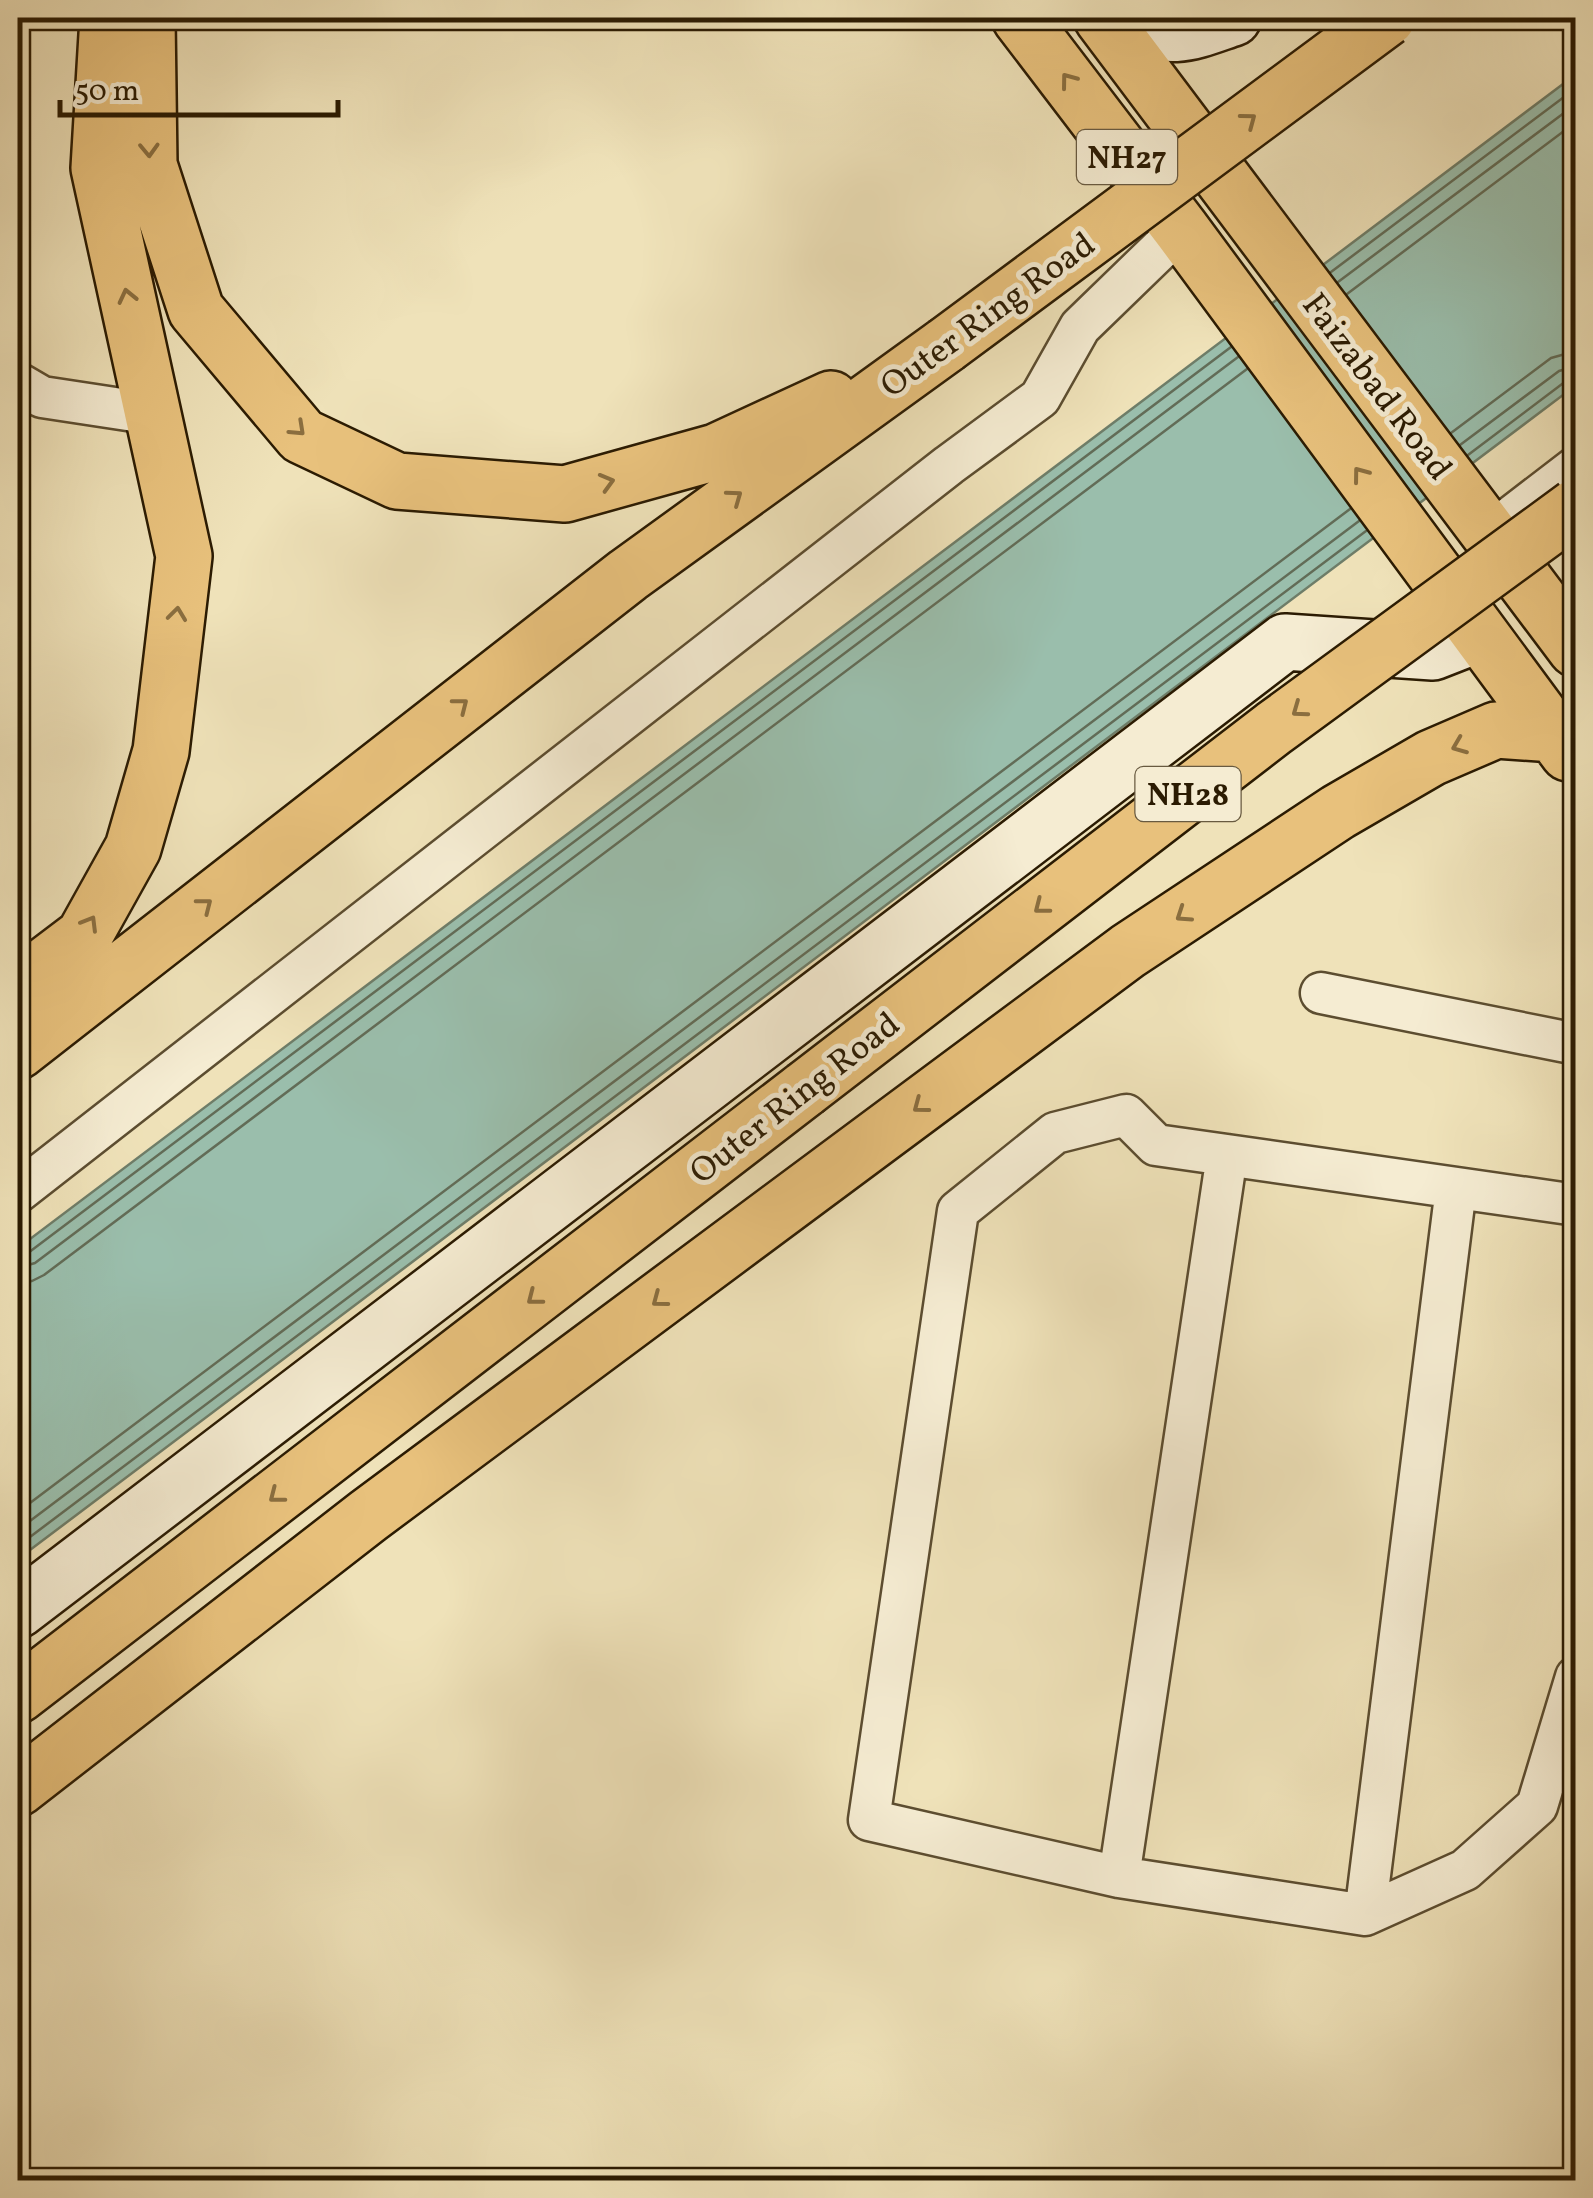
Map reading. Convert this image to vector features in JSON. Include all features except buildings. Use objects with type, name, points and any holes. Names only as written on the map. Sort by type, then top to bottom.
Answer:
[{"type":"highway","points":[[18,986],[84,936],[133,848],[161,751],[184,556],[99,168],[108,18]]},
{"type":"highway","points":[[147,18],[149,166],[196,310],[302,436],[396,481],[565,494],[716,452],[946,345]]},
{"type":"highway","name":"NH27","points":[[1020,18],[1181,229]]},
{"type":"highway","name":"Faizabad Road","points":[[1102,18],[1482,524]]},
{"type":"highway","name":"Outer Ring Road","points":[[18,1051],[628,575],[1386,18]]},
{"type":"highway","name":"Faizabad Road","points":[[1181,229],[1479,634]]},
{"type":"highway","name":"Outer Ring Road","points":[[18,1695],[1274,728],[1576,507]]},
{"type":"highway","name":"NH27","points":[[1482,524],[1576,649]]},
{"type":"highway","name":"NH27","points":[[1479,634],[1564,749]]},
{"type":"highway","points":[[18,1788],[368,1516],[1128,952],[1338,812],[1430,758],[1496,730],[1564,749]]},
{"type":"street","points":[[1134,18],[1148,30],[1182,36],[1232,18]]},
{"type":"street","points":[[18,1192],[950,464],[1040,398],[1080,328],[1181,229]]},
{"type":"street","points":[[18,383],[42,396],[154,414]]},
{"type":"street","points":[[1482,524],[1576,467]]},
{"type":"street","points":[[18,1610],[1285,642],[1433,652],[1479,634]]},
{"type":"street","points":[[1321,994],[1576,1044]]},
{"type":"street","points":[[1576,1205],[1156,1145],[1126,1115],[1054,1133],[958,1211],[870,1820],[1119,1876],[1366,1915],[1464,1870],[1537,1806],[1576,1677]]},
{"type":"street","points":[[1119,1876],[1227,1156]]},
{"type":"street","points":[[1366,1915],[1456,1188]]},
{"type":"water","points":[[1575,75],[1575,386],[18,1559],[18,1248]]}]
